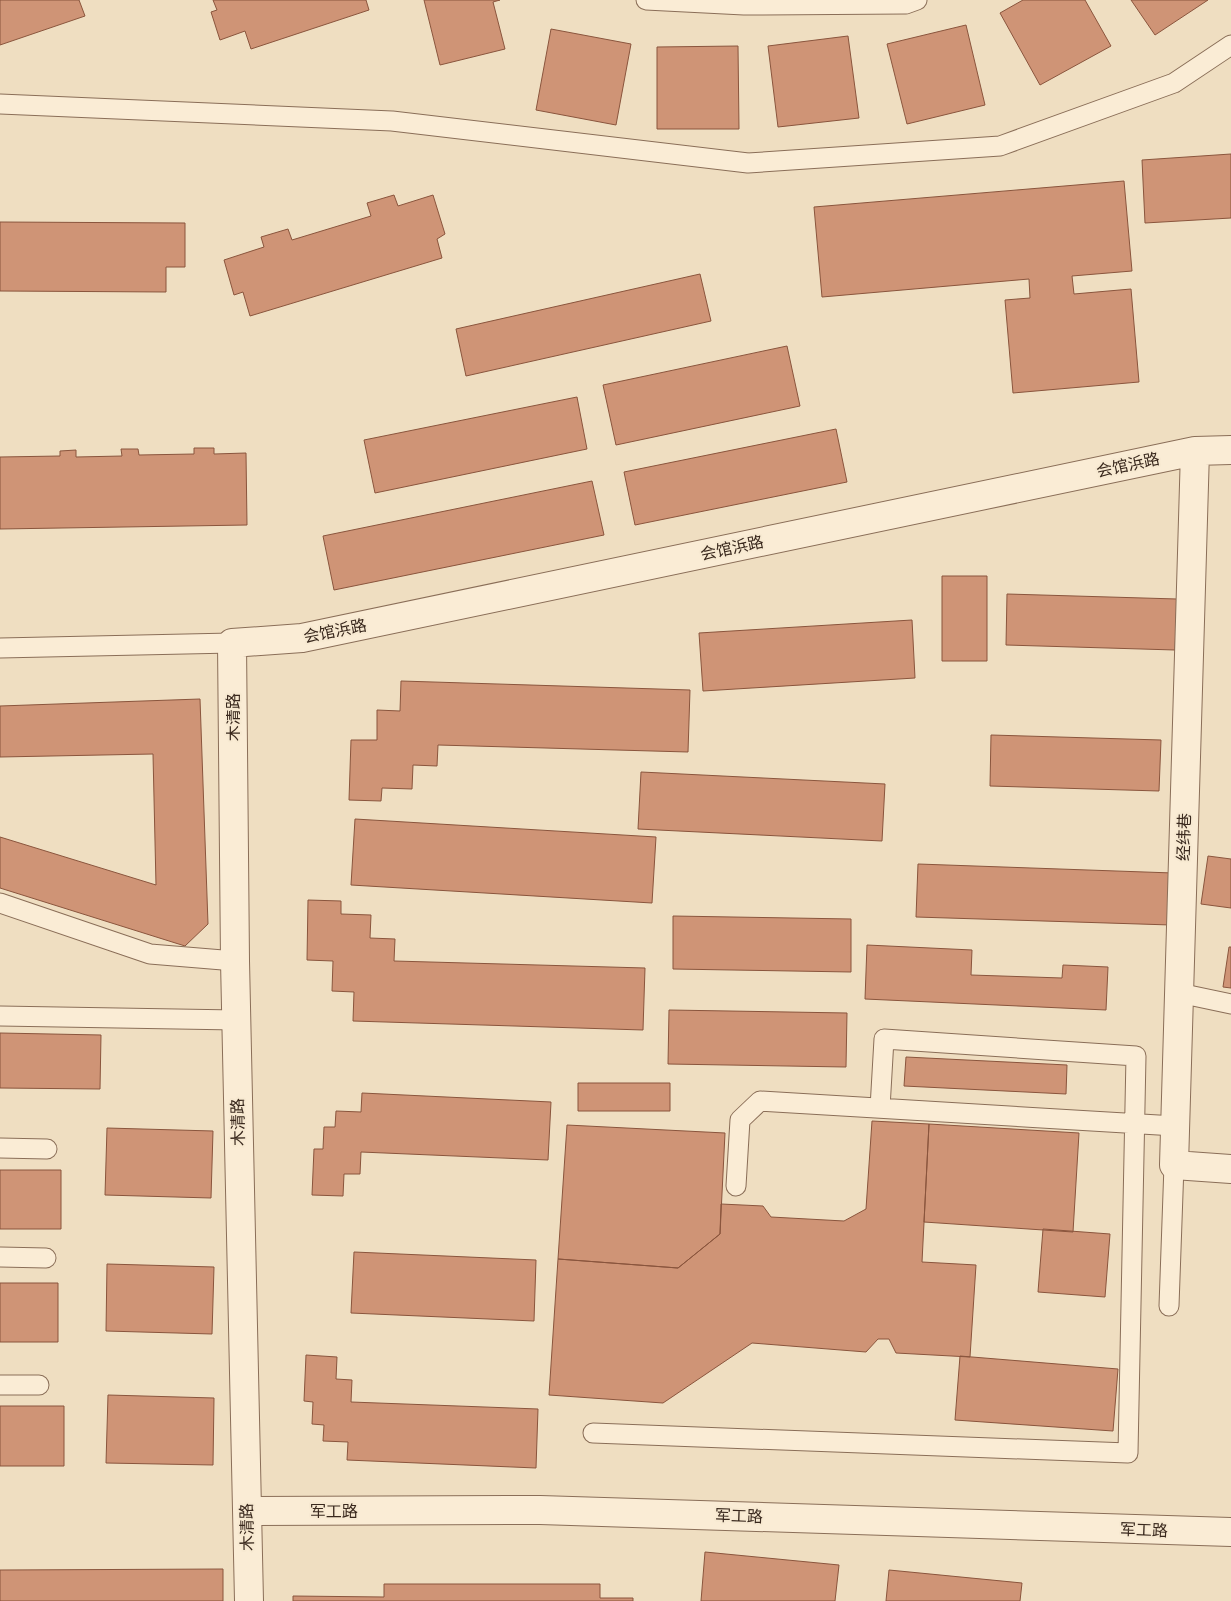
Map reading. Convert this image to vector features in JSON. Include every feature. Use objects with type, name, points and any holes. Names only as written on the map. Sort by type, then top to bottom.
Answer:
[{"type":"street","name":"会馆浜路","points":[[232,643],[302,638],[1195,451],[1231,450]]},
{"type":"street","name":"经纬巷","points":[[1174,1165],[1195,451]]},
{"type":"street","name":"木清路","points":[[232,643],[236,1020],[249,1601]]},
{"type":"street","points":[[1174,1165],[1231,1169]]},
{"type":"street","name":"军工路","points":[[247,1511],[540,1510],[1231,1532]]},
{"type":"lane","points":[[646,0],[744,5],[906,4],[917,0]]},
{"type":"lane","points":[[0,104],[392,121],[748,163],[1000,146],[1174,83],[1231,45]]},
{"type":"lane","points":[[0,648],[232,643]]},
{"type":"lane","points":[[0,903],[150,954],[235,961]]},
{"type":"lane","points":[[1179,993],[1231,1004]]},
{"type":"lane","points":[[0,1016],[236,1020]]},
{"type":"lane","points":[[593,1433],[1128,1453],[1136,1056],[884,1039],[880,1108]]},
{"type":"lane","points":[[736,1186],[740,1120],[760,1101],[1175,1126]]},
{"type":"lane","points":[[0,1148],[46,1149]]},
{"type":"lane","points":[[1169,1306],[1174,1165]]},
{"type":"lane","points":[[0,1258],[46,1258]]},
{"type":"lane","points":[[0,1385],[38,1385]]},
{"type":"building","points":[[0,0],[79,0],[85,16],[0,45]]},
{"type":"building","points":[[213,0],[366,0],[369,10],[251,49],[245,31],[220,40],[211,12],[217,10]]},
{"type":"building","points":[[424,0],[500,0],[493,2],[505,49],[440,65]]},
{"type":"building","points":[[1023,0],[1085,0],[1111,46],[1040,85],[1000,13]]},
{"type":"building","points":[[1131,0],[1208,0],[1155,35]]},
{"type":"building","points":[[966,25],[985,105],[907,124],[887,44]]},
{"type":"building","points":[[551,29],[631,44],[616,125],[536,110]]},
{"type":"building","points":[[848,36],[859,118],[778,127],[768,46]]},
{"type":"building","points":[[738,46],[739,129],[657,129],[657,47]]},
{"type":"building","points":[[1231,154],[1231,218],[1145,223],[1142,160]]},
{"type":"building","points":[[1124,181],[1132,271],[1072,276],[1074,294],[1131,289],[1139,382],[1013,393],[1005,300],[1030,298],[1029,279],[822,297],[814,207]]},
{"type":"building","points":[[394,195],[398,206],[433,195],[445,234],[437,239],[442,258],[250,316],[243,292],[234,295],[224,260],[264,247],[261,237],[288,229],[292,240],[371,216],[367,203]]},
{"type":"building","points":[[0,222],[185,223],[185,267],[166,267],[166,292],[0,291]]},
{"type":"building","points":[[700,274],[711,321],[466,376],[456,329]]},
{"type":"building","points":[[787,346],[800,406],[616,445],[603,385]]},
{"type":"building","points":[[577,397],[587,449],[375,493],[364,440]]},
{"type":"building","points":[[836,429],[847,482],[635,525],[624,472]]},
{"type":"building","points":[[194,448],[214,448],[214,454],[246,453],[247,525],[0,529],[0,457],[60,456],[60,451],[76,450],[76,457],[122,456],[121,449],[138,449],[139,455],[194,454]]},
{"type":"building","points":[[592,481],[604,535],[334,590],[323,536]]},
{"type":"building","points":[[942,576],[987,576],[987,661],[942,661]]},
{"type":"building","points":[[1007,594],[1177,599],[1175,650],[1006,645]]},
{"type":"building","points":[[912,620],[915,678],[703,691],[699,633]]},
{"type":"building","points":[[401,681],[690,690],[688,752],[438,745],[437,766],[413,765],[412,789],[382,788],[381,801],[349,800],[351,740],[377,740],[377,710],[400,711]]},
{"type":"building","points":[[200,699],[208,924],[185,946],[0,888],[0,837],[156,885],[153,754],[0,757],[0,706]]},
{"type":"building","points":[[991,735],[1161,740],[1159,791],[990,786]]},
{"type":"building","points":[[641,772],[885,784],[882,841],[638,829]]},
{"type":"building","points":[[355,819],[656,837],[652,903],[351,885]]},
{"type":"building","points":[[1208,856],[1231,859],[1231,908],[1201,904]]},
{"type":"building","points":[[918,864],[1173,873],[1171,925],[916,917]]},
{"type":"building","points":[[308,900],[341,901],[341,914],[371,915],[370,938],[395,939],[394,961],[645,968],[643,1030],[353,1021],[354,992],[332,991],[333,961],[307,960]]},
{"type":"building","points":[[673,916],[851,919],[851,972],[673,969]]},
{"type":"building","points":[[867,945],[972,950],[971,975],[1062,978],[1063,965],[1108,967],[1106,1010],[865,999]]},
{"type":"building","points":[[1229,947],[1231,947],[1231,988],[1223,987]]},
{"type":"building","points":[[669,1010],[847,1013],[846,1067],[668,1064]]},
{"type":"building","points":[[0,1033],[101,1035],[100,1089],[0,1088]]},
{"type":"building","points":[[906,1057],[1067,1065],[1066,1094],[904,1086]]},
{"type":"building","points":[[578,1083],[670,1083],[670,1111],[578,1111]]},
{"type":"building","points":[[362,1093],[551,1102],[548,1160],[361,1152],[360,1174],[344,1174],[343,1196],[312,1195],[314,1149],[323,1149],[324,1127],[335,1127],[336,1111],[361,1112]]},
{"type":"building","points":[[872,1121],[929,1124],[922,1262],[976,1265],[970,1357],[896,1353],[889,1339],[878,1339],[866,1352],[752,1343],[663,1403],[549,1395],[558,1259],[678,1268],[720,1234],[721,1204],[763,1206],[771,1217],[844,1221],[866,1209]]},
{"type":"building","points":[[929,1124],[1079,1133],[1073,1232],[924,1222]]},
{"type":"building","points":[[567,1125],[725,1133],[720,1234],[678,1268],[558,1259]]},
{"type":"building","points":[[107,1128],[213,1131],[211,1198],[105,1195]]},
{"type":"building","points":[[0,1170],[61,1170],[61,1229],[0,1229]]},
{"type":"building","points":[[1043,1229],[1110,1234],[1105,1297],[1038,1292]]},
{"type":"building","points":[[354,1252],[536,1260],[534,1321],[351,1313]]},
{"type":"building","points":[[107,1264],[214,1267],[212,1334],[106,1331]]},
{"type":"building","points":[[0,1283],[58,1283],[58,1342],[0,1342]]},
{"type":"building","points":[[306,1355],[337,1357],[336,1379],[352,1380],[351,1402],[538,1409],[536,1468],[347,1460],[348,1442],[323,1441],[324,1425],[312,1424],[313,1402],[304,1401]]},
{"type":"building","points":[[960,1356],[1118,1369],[1113,1431],[955,1420]]},
{"type":"building","points":[[108,1395],[214,1398],[213,1465],[106,1463]]},
{"type":"building","points":[[0,1406],[64,1406],[64,1466],[0,1466]]},
{"type":"building","points":[[705,1552],[839,1565],[835,1601],[701,1601]]},
{"type":"building","points":[[223,1569],[223,1601],[0,1601],[0,1570]]},
{"type":"building","points":[[889,1570],[1022,1583],[1020,1601],[886,1601]]},
{"type":"building","points":[[384,1584],[600,1584],[600,1598],[633,1598],[633,1601],[293,1601],[293,1596],[384,1597]]}]
